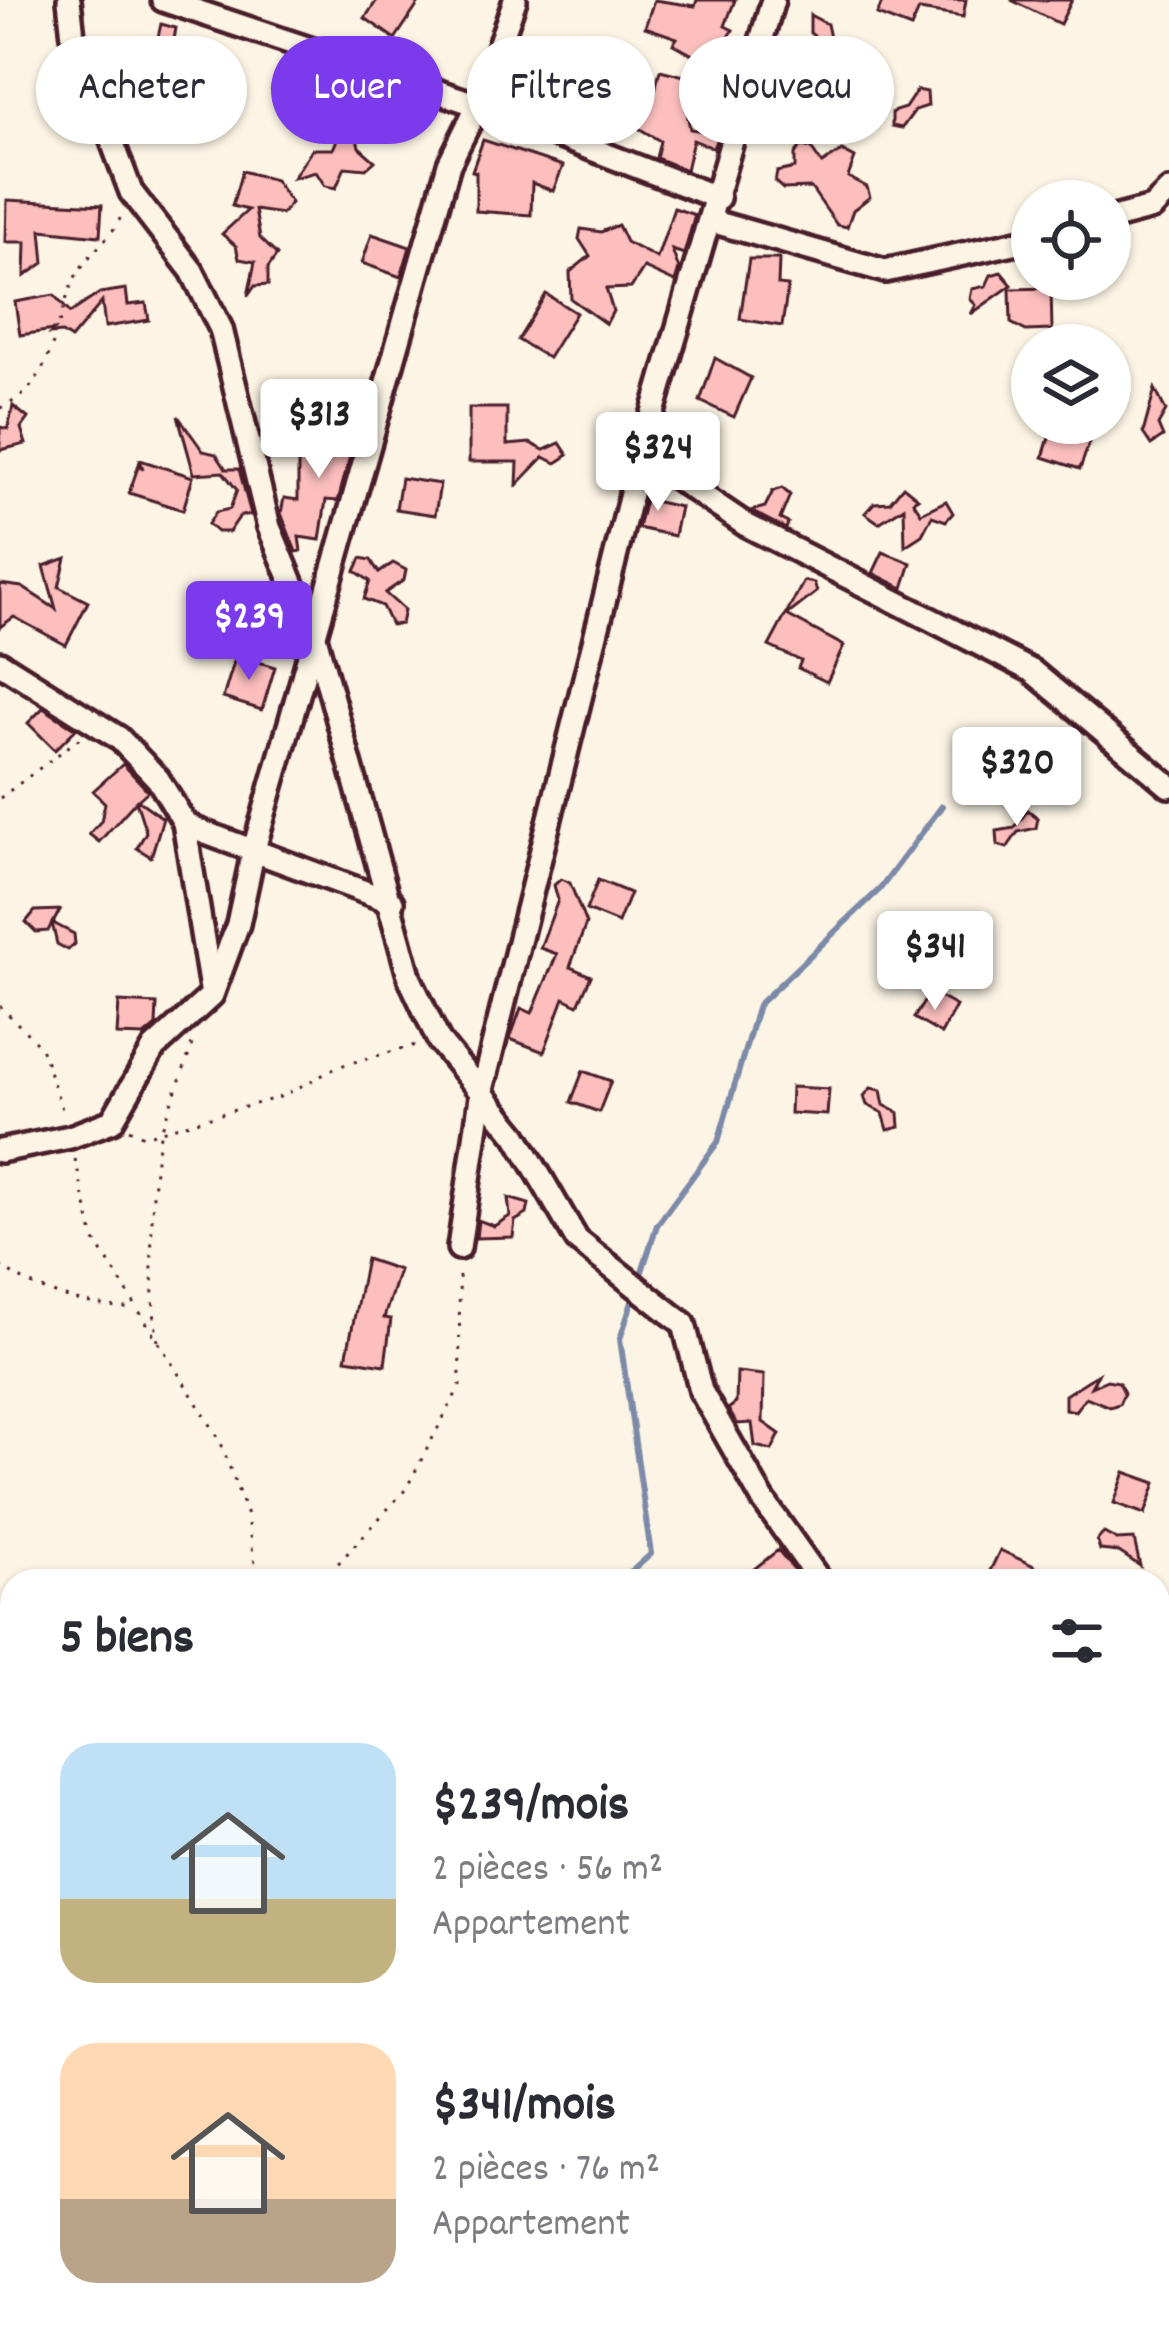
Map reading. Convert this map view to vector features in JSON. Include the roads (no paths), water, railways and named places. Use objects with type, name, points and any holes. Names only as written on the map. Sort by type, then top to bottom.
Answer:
[{"type":"street","points":[[69,0],[76,64],[94,93],[131,192],[192,271],[220,329],[268,527],[315,638],[410,980],[439,1041],[516,1135],[577,1240],[684,1324],[700,1391],[763,1500],[812,1569]]},
{"type":"street","points":[[163,0],[467,101]]},
{"type":"street","points":[[502,36],[515,0]]},
{"type":"street","points":[[459,1248],[482,1090],[641,454],[773,0]]},
{"type":"street","points":[[0,1151],[70,1137],[112,1120],[154,1048],[212,995],[238,925],[254,849],[449,164],[467,127]]},
{"type":"street","points":[[579,144],[718,198]]},
{"type":"street","points":[[1160,212],[1169,191]]},
{"type":"street","points":[[711,221],[885,272],[1011,243]]},
{"type":"street","points":[[641,454],[746,524],[1032,671],[1169,786]]},
{"type":"street","points":[[0,663],[98,723],[158,779],[184,822],[212,995]]},
{"type":"street","points":[[184,822],[392,902]]},
{"type":"waterway","points":[[634,1569],[651,1554],[620,1339],[657,1225],[718,1142],[758,1005],[880,889],[942,806]]}]
